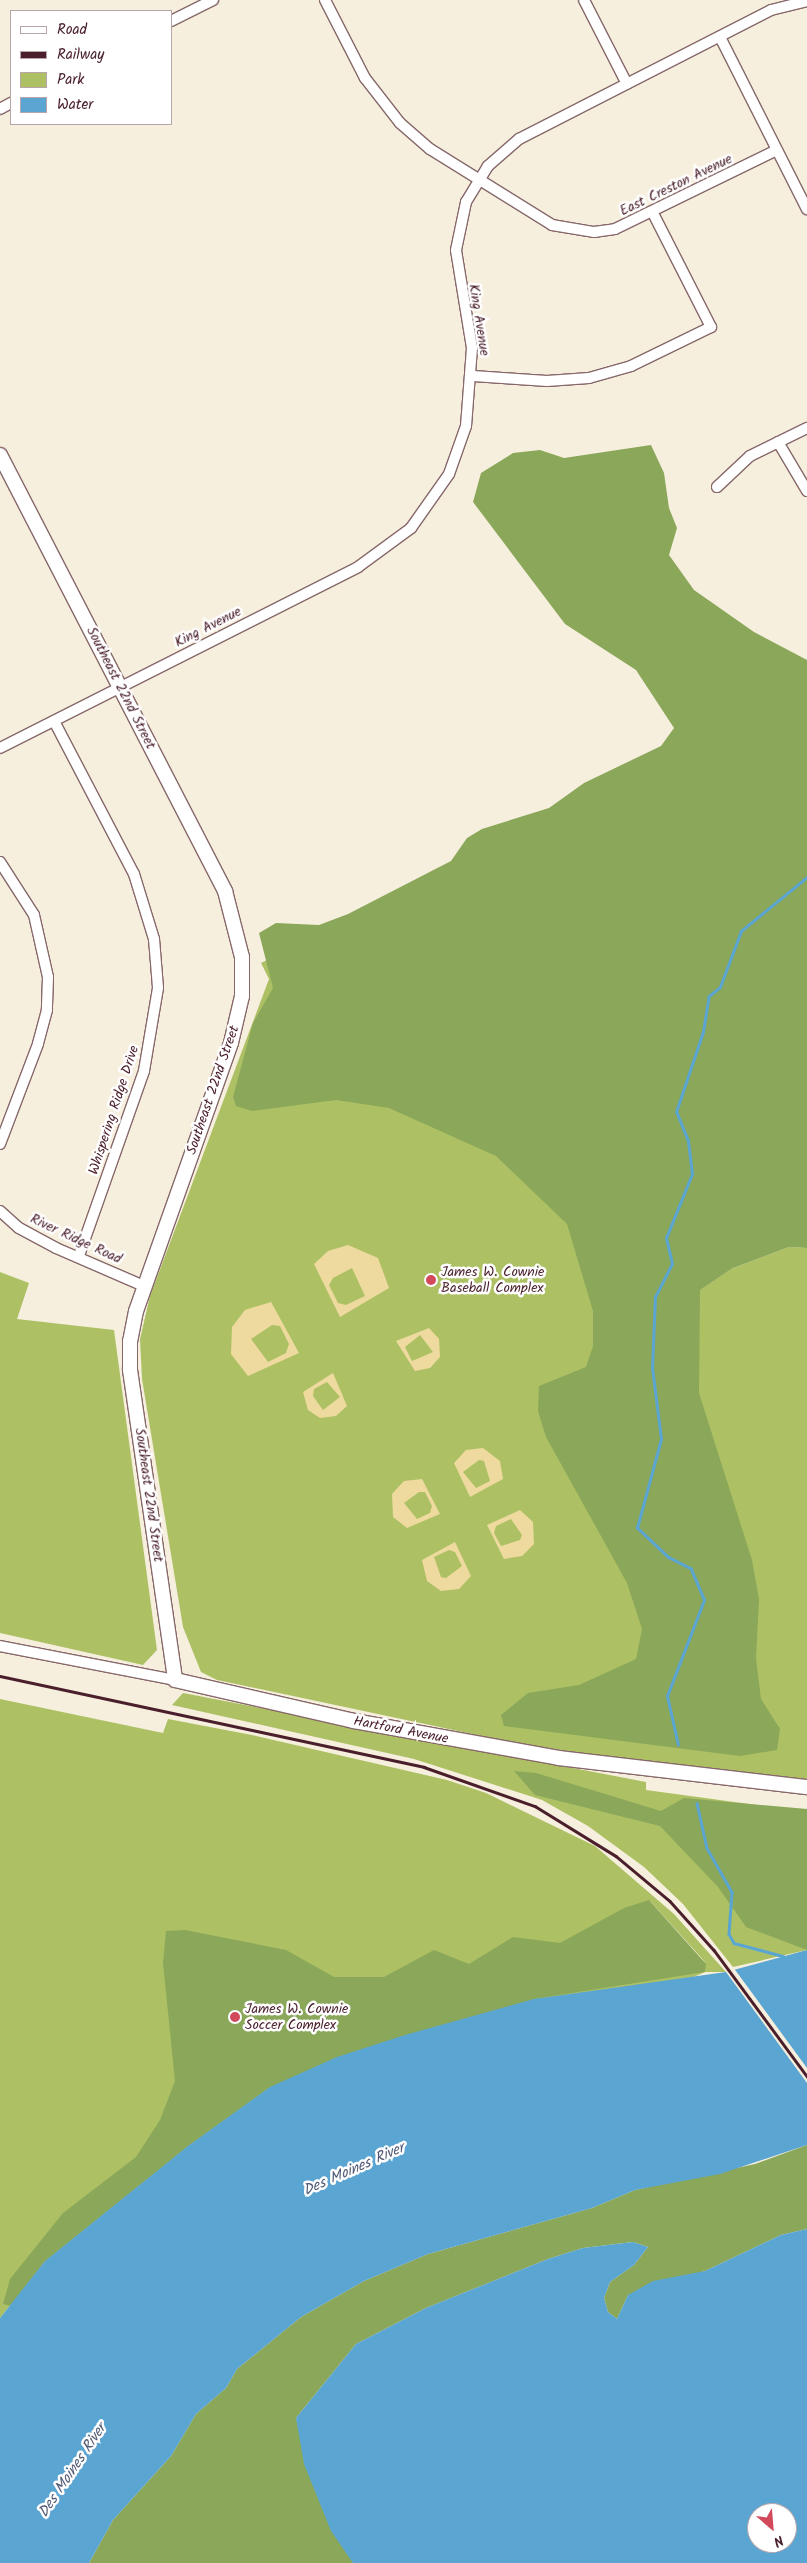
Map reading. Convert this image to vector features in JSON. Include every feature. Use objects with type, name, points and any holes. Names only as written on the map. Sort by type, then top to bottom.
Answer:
[{"type":"street","points":[[172,20],[213,0]]},
{"type":"street","name":"East Creston Avenue","points":[[325,0],[380,100],[430,149],[552,225],[572,231],[615,229],[653,213],[777,150]]},
{"type":"street","points":[[584,0],[626,84]]},
{"type":"street","name":"King Avenue","points":[[0,748],[358,567],[395,542],[426,511],[449,474],[466,426],[472,376],[456,250],[460,219],[478,180],[519,140],[764,14],[807,1]]},
{"type":"street","points":[[720,37],[807,209]]},
{"type":"street","points":[[472,376],[547,381],[590,378],[631,366],[711,327],[653,213]]},
{"type":"street","points":[[717,487],[750,456],[807,428]]},
{"type":"street","points":[[778,442],[807,491]]},
{"type":"street","name":"Southeast 22nd Street","points":[[0,455],[121,686],[225,891],[238,930],[244,977],[231,1043],[144,1286],[131,1328],[130,1370],[175,1680]]},
{"type":"street","name":"Whispering Ridge Drive","points":[[54,721],[134,874],[154,939],[158,988],[144,1071],[79,1256]]},
{"type":"street","points":[[0,862],[34,915],[48,977],[47,1010],[38,1044],[0,1144]]},
{"type":"street","name":"River Ridge Road","points":[[0,1211],[19,1228],[144,1286]]},
{"type":"street","name":"Hartford Avenue","points":[[0,1646],[175,1680],[354,1721],[559,1758],[807,1786]]},
{"type":"green space","points":[[651,445],[664,473],[669,508],[677,528],[669,555],[694,590],[754,632],[807,660],[807,1248],[789,1247],[733,1268],[700,1290],[699,1393],[752,1560],[759,1599],[756,1658],[761,1699],[780,1729],[777,1750],[740,1756],[504,1726],[501,1715],[528,1693],[579,1685],[636,1659],[642,1629],[627,1583],[546,1437],[538,1411],[539,1386],[586,1367],[593,1346],[593,1311],[567,1224],[496,1156],[389,1108],[336,1100],[252,1111],[236,1106],[233,1097],[253,1023],[273,988],[259,933],[276,923],[319,925],[348,914],[451,861],[467,838],[482,829],[549,808],[584,783],[661,746],[674,728],[636,670],[565,624],[473,502],[481,473],[513,453],[540,450],[564,458]]},
{"type":"green space","name":"James W. Cownie Baseball Complex","points":[[635,774],[711,1269],[701,1289],[733,1268],[789,1247],[807,1248],[807,1779],[673,1767],[515,1743],[217,1680],[201,1672],[183,1627],[142,1379],[140,1339],[150,1296],[269,979],[261,963]]},
{"type":"green space","points":[[0,1272],[29,1283],[17,1319],[114,1330],[157,1650],[143,1665],[0,1633]]},
{"type":"green space","points":[[183,1693],[646,1782],[646,1790],[807,1812],[807,1950],[733,1967],[683,1904],[644,1867],[588,1826],[542,1800],[414,1759],[172,1705]]},
{"type":"green space","name":"James W. Cownie Soccer Complex","points":[[0,1699],[163,1733],[168,1719],[252,1735],[447,1780],[486,1793],[595,1846],[674,1914],[726,1972],[705,1972],[45,2261],[0,2318]],"holes":[[[650,1901],[706,1963],[640,1904]]]},
{"type":"green space","points":[[514,1771],[536,1773],[661,1811],[684,1798],[807,1809],[807,1950],[746,1927],[718,1887],[660,1826],[535,1795]]},
{"type":"green space","points":[[649,1900],[706,1964],[705,1972],[534,1999],[270,2087],[188,2146],[45,2261],[11,2306],[3,2304],[10,2279],[63,2213],[136,2157],[160,2120],[175,2081],[163,1963],[166,1931],[185,1930],[286,1950],[334,1977],[384,1977],[434,1950],[469,1964],[513,1937],[560,1943],[624,1908]]},
{"type":"green space","points":[[807,2145],[807,2229],[781,2235],[705,2271],[628,2295],[617,2319],[608,2312],[604,2298],[610,2282],[634,2265],[648,2247],[633,2242],[583,2248],[548,2259],[426,2308],[356,2344],[296,2418],[353,2563],[89,2563],[113,2520],[171,2456],[196,2414],[226,2388],[237,2369],[301,2317],[364,2281],[428,2254],[592,2208],[635,2190],[755,2164]]},
{"type":"sand","points":[[348,1245],[378,1258],[389,1288],[340,1317],[314,1264],[328,1251]],"holes":[[[352,1268],[365,1296],[346,1305],[338,1303],[329,1285],[333,1278]]]},
{"type":"sand","points":[[271,1302],[299,1353],[248,1376],[231,1354],[232,1327],[245,1310]],"holes":[[[272,1325],[280,1326],[289,1344],[286,1353],[268,1362],[251,1339]]]},
{"type":"sand","points":[[429,1328],[439,1339],[440,1357],[430,1368],[415,1371],[396,1341]],"holes":[[[420,1335],[433,1352],[412,1361],[405,1347]]]},
{"type":"sand","points":[[333,1373],[347,1406],[336,1416],[320,1418],[308,1410],[303,1392]],"holes":[[[327,1382],[340,1397],[323,1410],[313,1396],[314,1389]]]},
{"type":"sand","points":[[483,1448],[500,1461],[503,1479],[470,1497],[454,1463],[466,1450]],"holes":[[[479,1460],[484,1461],[490,1481],[476,1488],[463,1472]]]},
{"type":"sand","points":[[422,1479],[440,1514],[407,1528],[393,1517],[392,1494],[404,1481]],"holes":[[[419,1492],[425,1492],[432,1506],[430,1513],[417,1519],[404,1503]]]},
{"type":"sand","points":[[520,1510],[533,1522],[534,1544],[522,1556],[504,1559],[487,1525]],"holes":[[[511,1519],[522,1535],[520,1540],[501,1546],[494,1533],[496,1526]]]},
{"type":"sand","points":[[455,1542],[471,1576],[459,1589],[441,1591],[427,1581],[422,1560]],"holes":[[[449,1550],[455,1552],[462,1566],[446,1578],[441,1577],[434,1557]]]},
{"type":"water","name":"Des Moines River","points":[[807,1950],[807,2145],[720,2174],[635,2190],[592,2208],[428,2254],[364,2281],[301,2317],[237,2369],[226,2388],[196,2414],[171,2456],[113,2520],[89,2563],[0,2563],[0,2318],[45,2261],[188,2146],[270,2087],[337,2057],[405,2035],[534,1999],[726,1972]]},
{"type":"water","points":[[807,2229],[807,2563],[353,2563],[331,2531],[304,2464],[296,2418],[356,2344],[426,2308],[548,2259],[583,2248],[633,2242],[648,2247],[634,2265],[610,2282],[604,2298],[608,2312],[617,2319],[628,2295],[653,2281],[705,2271],[781,2235]]},
{"type":"pier","points":[[733,1967],[807,2068],[807,2083],[726,1972]]},
{"type":"waterway","points":[[678,1745],[667,1696],[704,1600],[691,1569],[669,1558],[637,1528],[661,1439],[652,1368],[655,1297],[672,1264],[666,1238],[692,1174],[688,1141],[676,1112],[703,1032],[709,996],[720,987],[741,931],[807,877]]},
{"type":"waterway","points":[[697,1803],[707,1848],[732,1892],[729,1934],[734,1943],[783,1956]]},
{"type":"railway","points":[[0,1676],[424,1767],[535,1806],[616,1856],[670,1901],[714,1950],[807,2076]]},
{"type":"place","name":"James W. Cownie Baseball Complex","points":[[431,1280]]},
{"type":"place","name":"James W. Cownie Soccer Complex","points":[[235,2017]]}]
